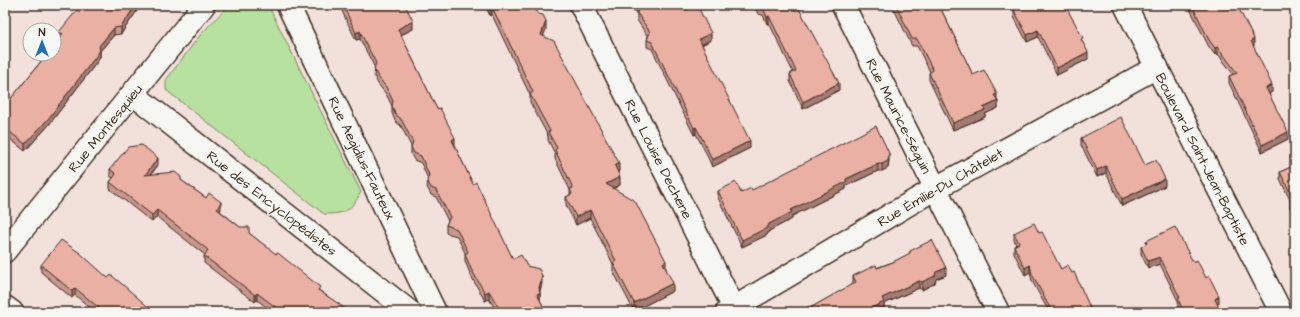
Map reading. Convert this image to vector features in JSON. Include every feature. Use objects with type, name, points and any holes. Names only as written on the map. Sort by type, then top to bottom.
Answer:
[{"type":"street","name":"Rue Montesquieu","points":[[5,251],[204,5]]},
{"type":"street","name":"Rue Aegidius-Fauteux","points":[[288,5],[435,312]]},
{"type":"street","name":"Rue Louise Dechene","points":[[581,5],[732,311]]},
{"type":"street","name":"Rue Maurice-Séguin","points":[[843,5],[998,312]]},
{"type":"street","name":"Boulevard Saint-Jean-Baptiste","points":[[1125,5],[1281,312]]},
{"type":"street","name":"Rue Émilie-Du Châtelet","points":[[732,311],[936,188],[1157,67]]},
{"type":"street","name":"Rue des Encyclopédistes","points":[[133,94],[410,312]]},
{"type":"street","points":[[5,307],[12,312]]},
{"type":"green space","points":[[229,5],[268,5],[361,192],[354,203],[347,210],[337,213],[324,214],[166,90],[166,80],[201,34]]},
{"type":"building","points":[[86,5],[136,5],[121,27],[114,28],[99,46],[100,50],[97,55],[48,119],[25,144],[5,128],[5,106],[41,62],[62,62],[62,28],[77,10],[80,12]]},
{"type":"building","points":[[343,5],[405,5],[413,21],[398,29],[437,109],[440,108],[455,138],[452,140],[473,184],[476,182],[513,259],[521,255],[527,266],[539,269],[542,276],[539,288],[540,293],[537,294],[546,312],[501,312],[489,291],[485,293],[471,269],[465,254],[468,252],[457,229],[446,225],[450,217],[436,190],[431,188],[427,180],[429,175],[421,156],[414,153],[411,147],[413,142],[401,119],[395,114],[392,106],[393,101],[374,69],[376,63],[360,31],[356,33]]},
{"type":"building","points":[[489,5],[534,5],[538,14],[543,15],[546,21],[541,35],[554,41],[619,163],[615,166],[620,177],[606,184],[635,201],[666,261],[663,263],[673,283],[634,303],[613,263],[616,261],[590,210],[576,217],[566,197],[572,194],[570,189],[573,188],[555,150],[557,148],[548,132],[550,131],[530,94],[533,92],[492,7],[490,8]]},
{"type":"building","points":[[635,5],[681,5],[684,11],[697,5],[711,33],[699,39],[750,141],[712,160],[696,127],[694,128],[652,42],[647,40],[650,32],[637,13],[638,9]]},
{"type":"building","points":[[757,5],[797,5],[839,83],[803,102],[790,74],[796,71],[769,16],[767,17],[763,8],[758,7]]},
{"type":"building","points":[[896,5],[939,5],[973,75],[984,70],[997,94],[994,95],[998,101],[983,108],[985,110],[953,123],[929,73],[933,70],[917,39],[912,39]]},
{"type":"building","points":[[1023,5],[1065,5],[1083,38],[1081,39],[1088,52],[1057,68],[1038,30],[1027,35],[1014,10]]},
{"type":"building","points":[[1192,5],[1237,5],[1254,39],[1251,41],[1272,85],[1266,88],[1288,132],[1262,145],[1229,76],[1237,73],[1218,47],[1215,48],[1209,40]]},
{"type":"building","points":[[1121,117],[1145,165],[1156,160],[1165,179],[1122,199],[1106,166],[1097,170],[1081,138]]},
{"type":"building","points":[[876,126],[889,153],[888,161],[846,179],[846,182],[791,210],[792,212],[769,224],[767,228],[742,240],[718,191],[736,182],[741,193],[751,188],[752,190]]},
{"type":"building","points":[[142,145],[158,158],[145,175],[175,172],[181,177],[181,180],[206,198],[209,193],[221,202],[217,209],[240,227],[249,227],[249,233],[276,254],[278,253],[320,287],[318,290],[348,312],[282,312],[257,293],[255,295],[204,256],[208,250],[157,210],[152,215],[110,182],[116,174],[110,169],[128,147]]},
{"type":"building","points":[[1295,165],[1295,211],[1290,200],[1293,198],[1280,172]]},
{"type":"building","points":[[1034,223],[1039,233],[1042,232],[1061,269],[1068,265],[1072,273],[1074,272],[1092,312],[1052,312],[1032,274],[1030,265],[1025,268],[1014,246],[1019,243],[1014,233]]},
{"type":"building","points":[[1175,227],[1193,262],[1197,260],[1206,278],[1209,276],[1219,296],[1215,299],[1221,312],[1184,312],[1178,299],[1180,298],[1160,257],[1148,261],[1141,247],[1147,243],[1146,241]]},
{"type":"building","points":[[61,240],[80,253],[108,278],[111,275],[154,312],[104,312],[75,288],[72,291],[41,265]]},
{"type":"building","points":[[932,240],[946,268],[936,272],[935,276],[922,282],[919,281],[882,298],[884,302],[863,312],[798,312],[810,306],[810,308],[856,282],[853,276],[876,265],[877,268],[893,262],[910,253],[910,251]]}]
